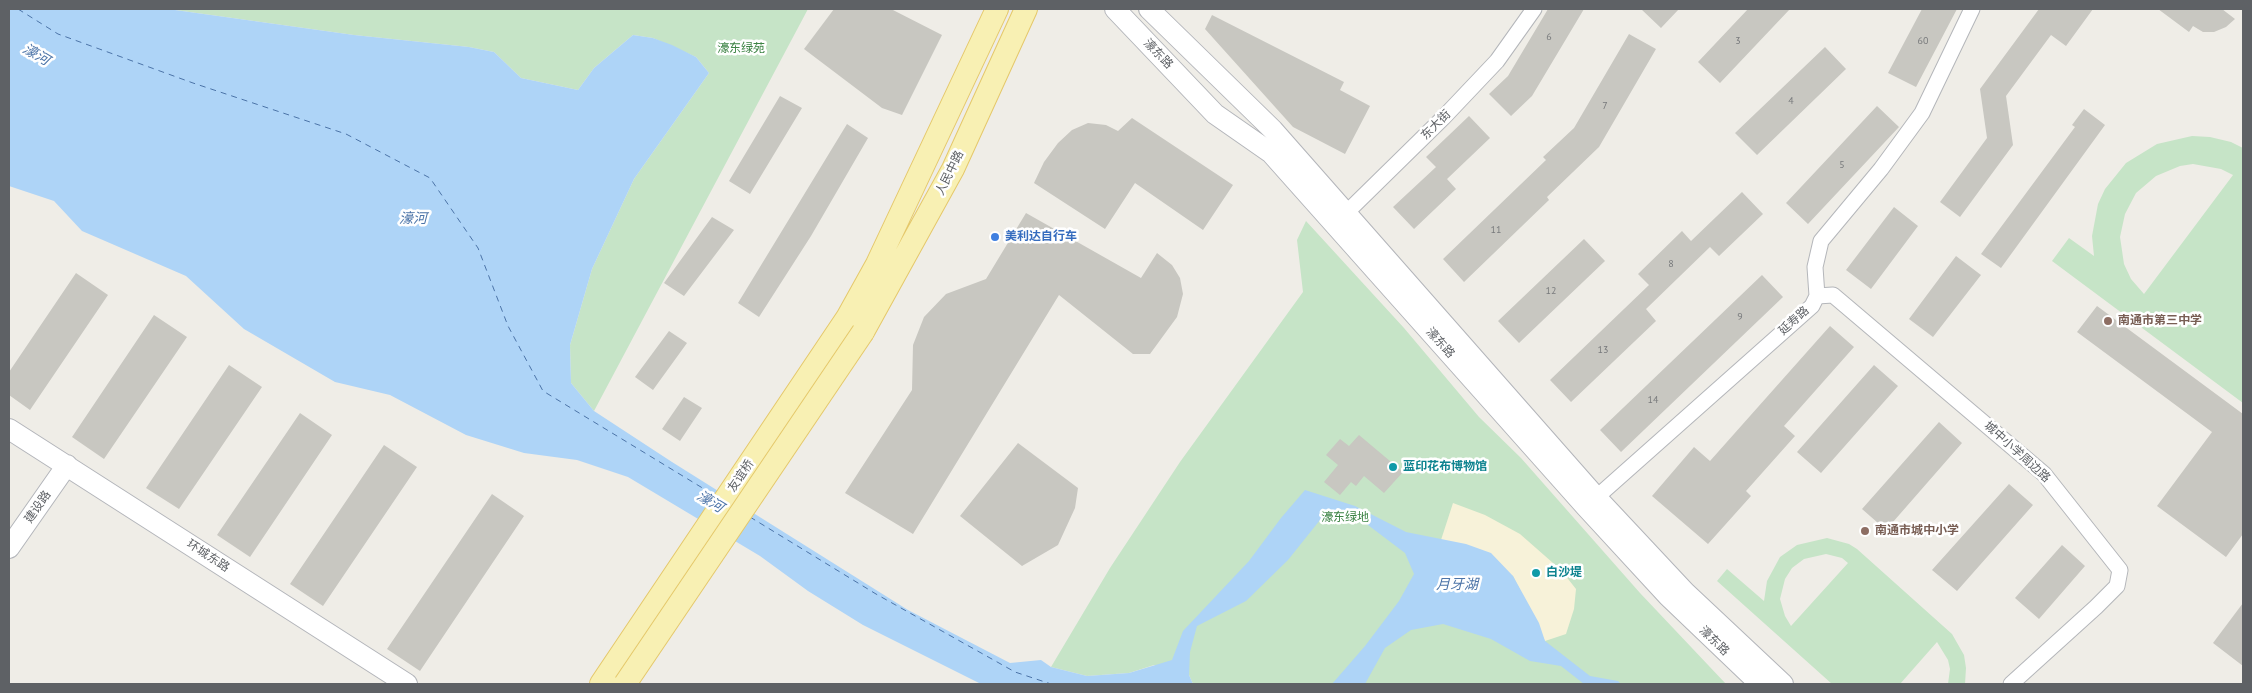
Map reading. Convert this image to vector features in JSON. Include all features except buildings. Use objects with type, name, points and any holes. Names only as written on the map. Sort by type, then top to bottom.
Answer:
[{"type":"main road","points":[[855,325],[877,264],[997,9]]},
{"type":"main road","name":"人民中路","points":[[855,325],[953,169],[1026,9]]},
{"type":"main road","name":"濠东路","points":[[1115,9],[1215,114],[1271,153],[1592,502],[1736,642],[1783,684]]},
{"type":"main road","name":"濠东路","points":[[1149,9],[1273,130],[1347,212],[1592,502],[1668,596],[1760,684]]},
{"type":"main road","name":"友谊桥","points":[[601,684],[855,325]]},
{"type":"main road","name":"友谊桥","points":[[625,684],[855,325]]},
{"type":"main road","name":"环城东路","points":[[9,429],[67,464],[407,684]]},
{"type":"main road","name":"建设路","points":[[9,548],[67,464]]},
{"type":"street","name":"东大街","points":[[1347,212],[1443,118],[1497,61],[1534,9]]},
{"type":"street","name":"延寿路","points":[[1592,502],[1812,306],[1817,296],[1815,267],[1820,241],[1881,169],[1922,113],[1972,9]]},
{"type":"street","points":[[1344,234],[1339,222],[1347,212]]},
{"type":"street","name":"城中小学周边路","points":[[1817,296],[1833,296],[1846,306],[2044,474],[2120,570],[2117,586],[2011,684]]},
{"type":"green space","name":"濠东绿苑","points":[[168,9],[808,9],[594,411],[571,383],[570,345],[592,269],[634,179],[709,73],[696,57],[653,38],[633,35],[594,68],[578,90],[521,78],[494,52],[469,47],[354,35]]},
{"type":"green space","points":[[2192,136],[2210,137],[2231,142],[2243,148],[2243,403],[2052,261],[2069,238],[2094,256],[2092,236],[2098,204],[2105,189],[2126,163],[2157,144]],"holes":[[[2193,164],[2221,169],[2233,175],[2144,294],[2131,279],[2124,264],[2120,237],[2125,214],[2136,193],[2156,176],[2180,166]]]},
{"type":"green space","name":"濠东绿地","points":[[1306,221],[1404,328],[1479,417],[1521,458],[1640,593],[1726,684],[1193,684],[1189,675],[1154,665],[1129,673],[1087,676],[1051,667],[1110,568],[1180,462],[1303,292],[1297,240]]},
{"type":"green space","points":[[1827,538],[1849,544],[1857,549],[1952,634],[1964,655],[1966,668],[1965,684],[1948,684],[1950,669],[1948,660],[1937,642],[1900,684],[1832,684],[1717,581],[1727,569],[1764,601],[1767,581],[1780,557],[1797,545]],"holes":[[[1826,554],[1842,558],[1848,563],[1791,626],[1785,616],[1780,599],[1785,579],[1792,568],[1804,559]]]},
{"type":"sand","name":"白沙堤","points":[[1453,503],[1485,515],[1520,534],[1561,570],[1576,589],[1574,609],[1566,634],[1545,641],[1513,576],[1441,540]]},
{"type":"water","name":"濠河","points":[[9,9],[168,9],[354,35],[469,47],[494,52],[521,78],[578,90],[594,68],[633,35],[653,38],[672,45],[696,57],[709,73],[634,179],[592,269],[570,345],[571,383],[594,411],[908,610],[1010,663],[1041,660],[1051,667],[1087,676],[1129,673],[1172,660],[1183,631],[1249,561],[1281,518],[1305,490],[1355,506],[1406,532],[1466,544],[1491,553],[1513,576],[1539,623],[1545,641],[1590,676],[1618,681],[1621,684],[1584,684],[1561,666],[1530,661],[1491,639],[1443,624],[1411,630],[1385,648],[1365,684],[1332,684],[1365,646],[1399,601],[1414,574],[1405,553],[1364,522],[1324,515],[1288,560],[1246,601],[1197,626],[1190,652],[1189,675],[1193,684],[981,684],[863,625],[808,591],[760,556],[628,477],[577,460],[524,453],[466,435],[390,395],[335,382],[244,329],[186,276],[82,231],[54,201],[9,186]]},
{"type":"ferry route","points":[[18,9],[58,34],[193,83],[346,134],[430,178],[478,248],[508,326],[543,391],[714,495]]},
{"type":"ferry route","points":[[750,517],[876,594],[1015,672],[1051,684]]},
{"type":"place","name":"美利达自行车","points":[[995,237]]},
{"type":"place","name":"南通市第三中学","points":[[2108,321]]},
{"type":"place","name":"蓝印花布博物馆","points":[[1393,467]]},
{"type":"place","name":"南通市城中小学","points":[[1865,531]]},
{"type":"place","name":"白沙堤","points":[[1536,573]]},
{"type":"water label","name":"月牙湖","points":[[1457,585]]}]
